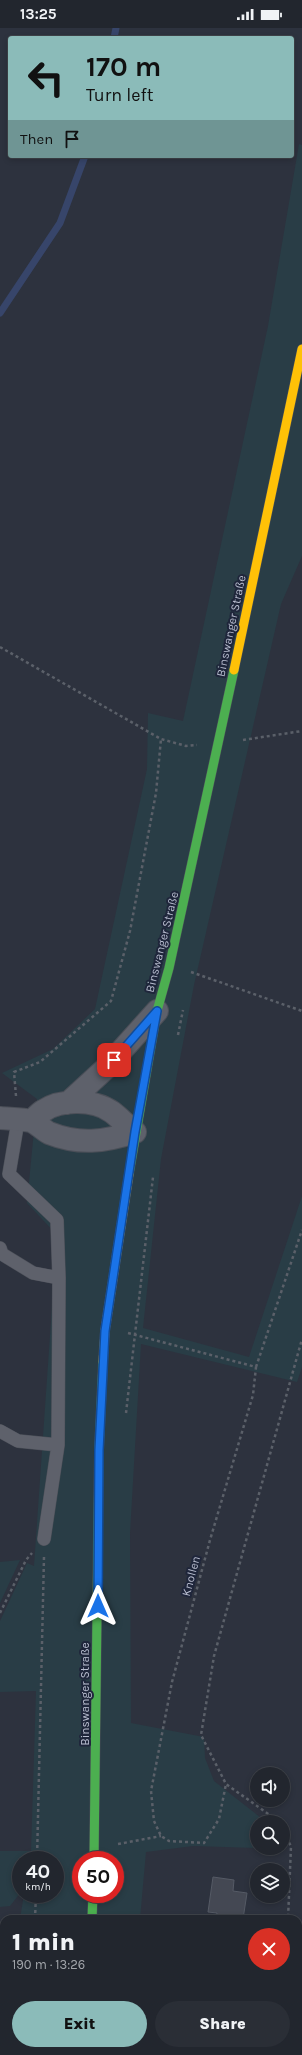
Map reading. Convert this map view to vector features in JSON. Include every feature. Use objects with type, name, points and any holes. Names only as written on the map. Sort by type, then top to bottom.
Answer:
[{"type":"main road","name":"Binswanger Straße","points":[[94,1851],[99,1450],[105,1331],[135,1132],[157,1011],[169,968],[219,744],[302,349]]},
{"type":"main road","points":[[92,1915],[93,1903]]},
{"type":"street","points":[[68,1103],[105,1069],[157,1011]]},
{"type":"street","points":[[17,1120],[55,1105],[82,1103],[97,1105],[111,1111],[135,1132]]},
{"type":"street","points":[[17,1120],[44,1131],[76,1141],[92,1142],[112,1139],[135,1132]]},
{"type":"lane","points":[[17,1120],[9,1174],[57,1220],[59,1278],[58,1445],[44,1539]]},
{"type":"lane","points":[[0,1248],[2,1254],[33,1273],[59,1278]]},
{"type":"lane","points":[[0,1431],[18,1441],[58,1445]]},
{"type":"path","points":[[0,647],[161,738],[186,746],[219,744],[302,731]]},
{"type":"path","points":[[242,748],[245,732]]},
{"type":"path","points":[[17,1120],[14,1072],[40,1062],[111,1001],[130,931],[156,793],[161,738]]},
{"type":"path","points":[[189,979],[191,971],[302,1011]]},
{"type":"path","points":[[177,1041],[184,1002]]},
{"type":"path","points":[[125,1418],[154,1171]]},
{"type":"path","name":"Knollen","points":[[162,1836],[154,1821],[151,1791],[172,1682],[210,1540],[253,1395],[256,1367],[302,1230]]},
{"type":"path","points":[[105,1331],[135,1334],[256,1367]]},
{"type":"path","points":[[270,1815],[226,1784],[201,1735],[214,1656],[302,1339]]},
{"type":"path","points":[[0,1613],[26,1560],[44,1539]]},
{"type":"path","points":[[36,1851],[44,1539]]},
{"type":"path","points":[[118,1844],[162,1836],[169,1841],[204,1843],[219,1819],[226,1784]]},
{"type":"path","points":[[117,1850],[118,1836]]},
{"type":"path","points":[[288,1915],[290,1844]]},
{"type":"path","points":[[35,1915],[36,1903]]},
{"type":"shaded area","points":[[299,144],[302,145],[302,556],[281,604],[194,985],[161,1159],[143,1328],[249,1357],[302,1196],[302,1367],[297,1382],[141,1344],[130,1533],[131,1723],[204,1737],[205,1758],[214,1781],[257,1815],[250,1815],[250,1848],[193,1846],[146,1852],[140,1915],[21,1915],[23,1903],[64,1903],[64,1851],[31,1851],[36,1691],[0,1692],[0,1621],[27,1563],[34,1566],[57,1235],[27,1203],[37,1099],[2,1073],[53,1049],[95,1009],[147,769],[148,713],[183,721],[268,326]]},
{"type":"shaded area","points":[[20,1560],[0,1603],[0,1562]]},
{"type":"shaded area","points":[[0,1851],[12,1851],[12,1903],[10,1906],[0,1907]]},
{"type":"building","points":[[213,1877],[234,1880],[233,1891],[247,1893],[244,1915],[217,1915],[217,1913],[208,1912]]},
{"type":"waterway","points":[[114,36],[116,28]]},
{"type":"waterway","points":[[0,313],[60,223],[84,158]]},
{"type":"traffic: fast","points":[[129,1174],[157,1011],[169,968],[234,670]]},
{"type":"traffic: fast","points":[[94,1851],[99,1450],[103,1362]]},
{"type":"traffic: fast","points":[[92,1915],[93,1903]]},
{"type":"traffic: slow","points":[[234,670],[302,349]]},
{"type":"traffic: slow","points":[[103,1362],[105,1331],[129,1174]]},
{"type":"route","points":[[98,1606],[99,1450],[105,1331],[135,1132],[157,1011],[114,1060]]}]
